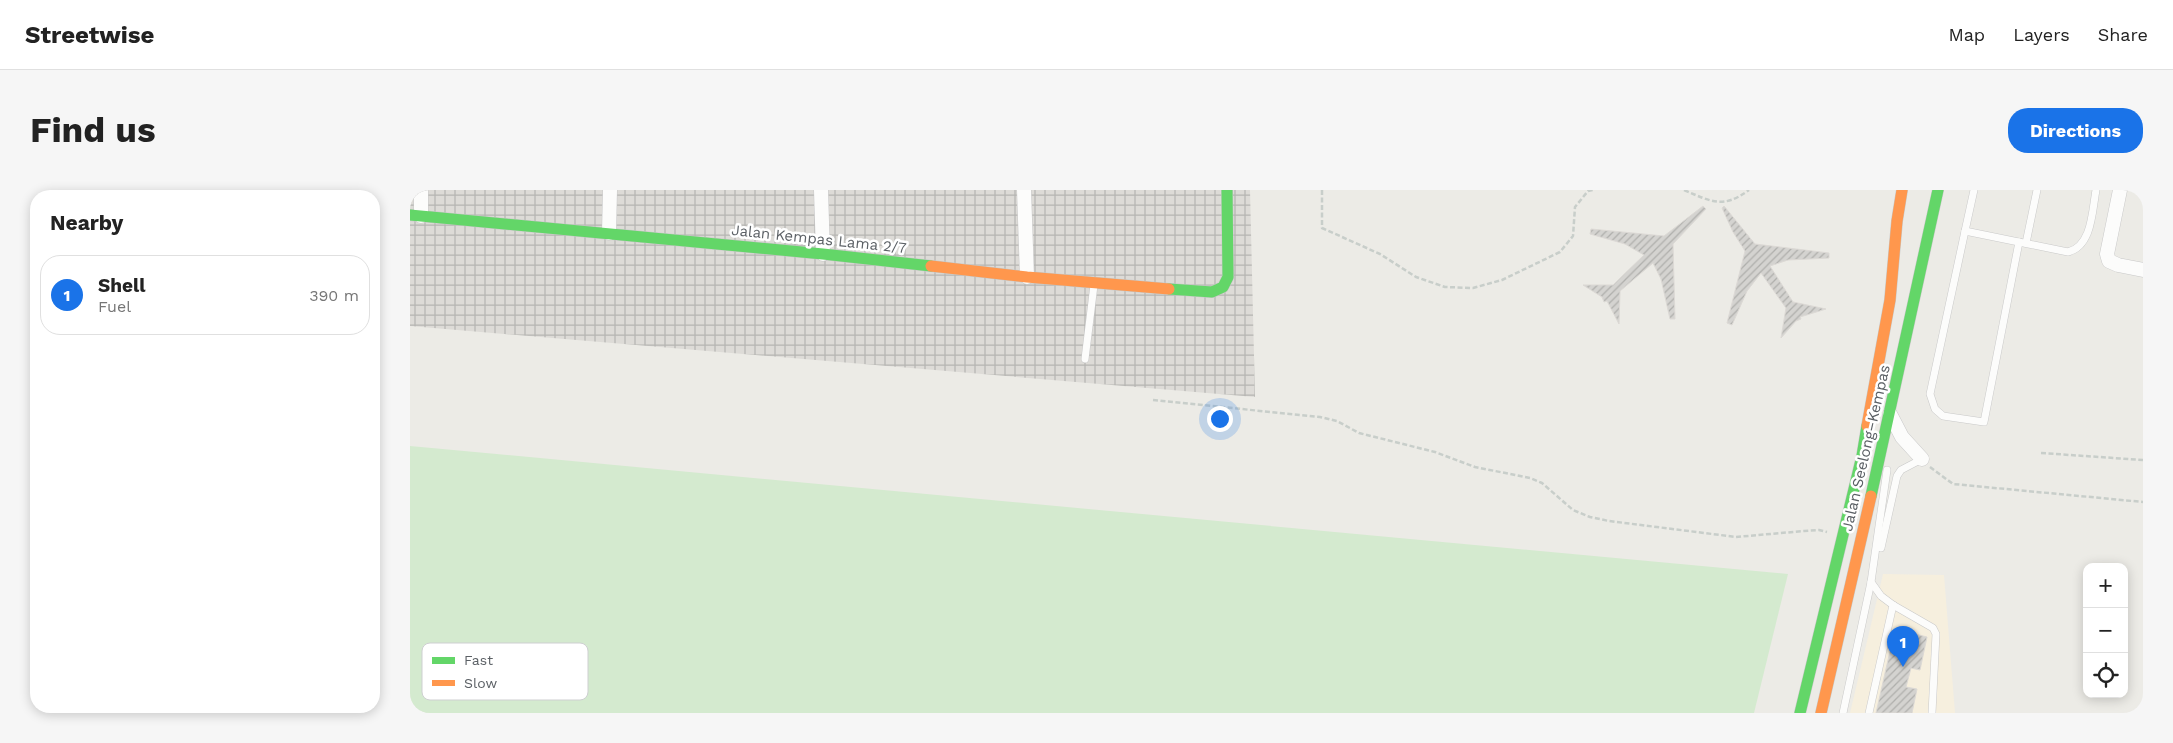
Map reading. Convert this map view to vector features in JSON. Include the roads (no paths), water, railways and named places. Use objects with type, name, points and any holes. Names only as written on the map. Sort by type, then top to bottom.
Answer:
[{"type":"main road","name":"Jalan Kempas Lama 2/7","points":[[416,215],[822,254],[1027,277],[1212,292],[1223,287],[1228,276],[1227,190]]},
{"type":"main road","points":[[1896,190],[1897,222]]},
{"type":"main road","name":"Jalan Seelong–Kempas","points":[[1800,713],[1862,456],[1890,300],[1897,222],[1902,190]]},
{"type":"main road","name":"Jalan Seelong–Kempas","points":[[1821,713],[1890,414],[1938,190]]},
{"type":"street","points":[[416,215],[421,190]]},
{"type":"street","points":[[609,233],[610,190]]},
{"type":"street","points":[[821,190],[822,254]]},
{"type":"street","points":[[1024,190],[1027,277]]},
{"type":"street","points":[[2120,190],[2107,254],[2109,261],[2118,265],[2143,270]]},
{"type":"street","points":[[1890,414],[1902,437],[1922,459]]},
{"type":"lane","points":[[1974,190],[1930,394],[1935,409],[1943,416],[1984,422],[2023,243],[2037,190]]},
{"type":"lane","points":[[1965,230],[2068,252],[2076,250],[2084,242],[2087,234],[2096,190]]},
{"type":"lane","points":[[1085,359],[1094,283]]},
{"type":"lane","points":[[1890,414],[1886,480],[1871,582],[1881,596],[1933,628],[1936,634],[1932,713]]},
{"type":"lane","points":[[1843,713],[1871,582],[1898,476],[1901,470],[1922,459]]},
{"type":"lane","points":[[1869,713],[1893,605]]},
{"type":"place","name":"Shell","points":[[1903,667]]}]
